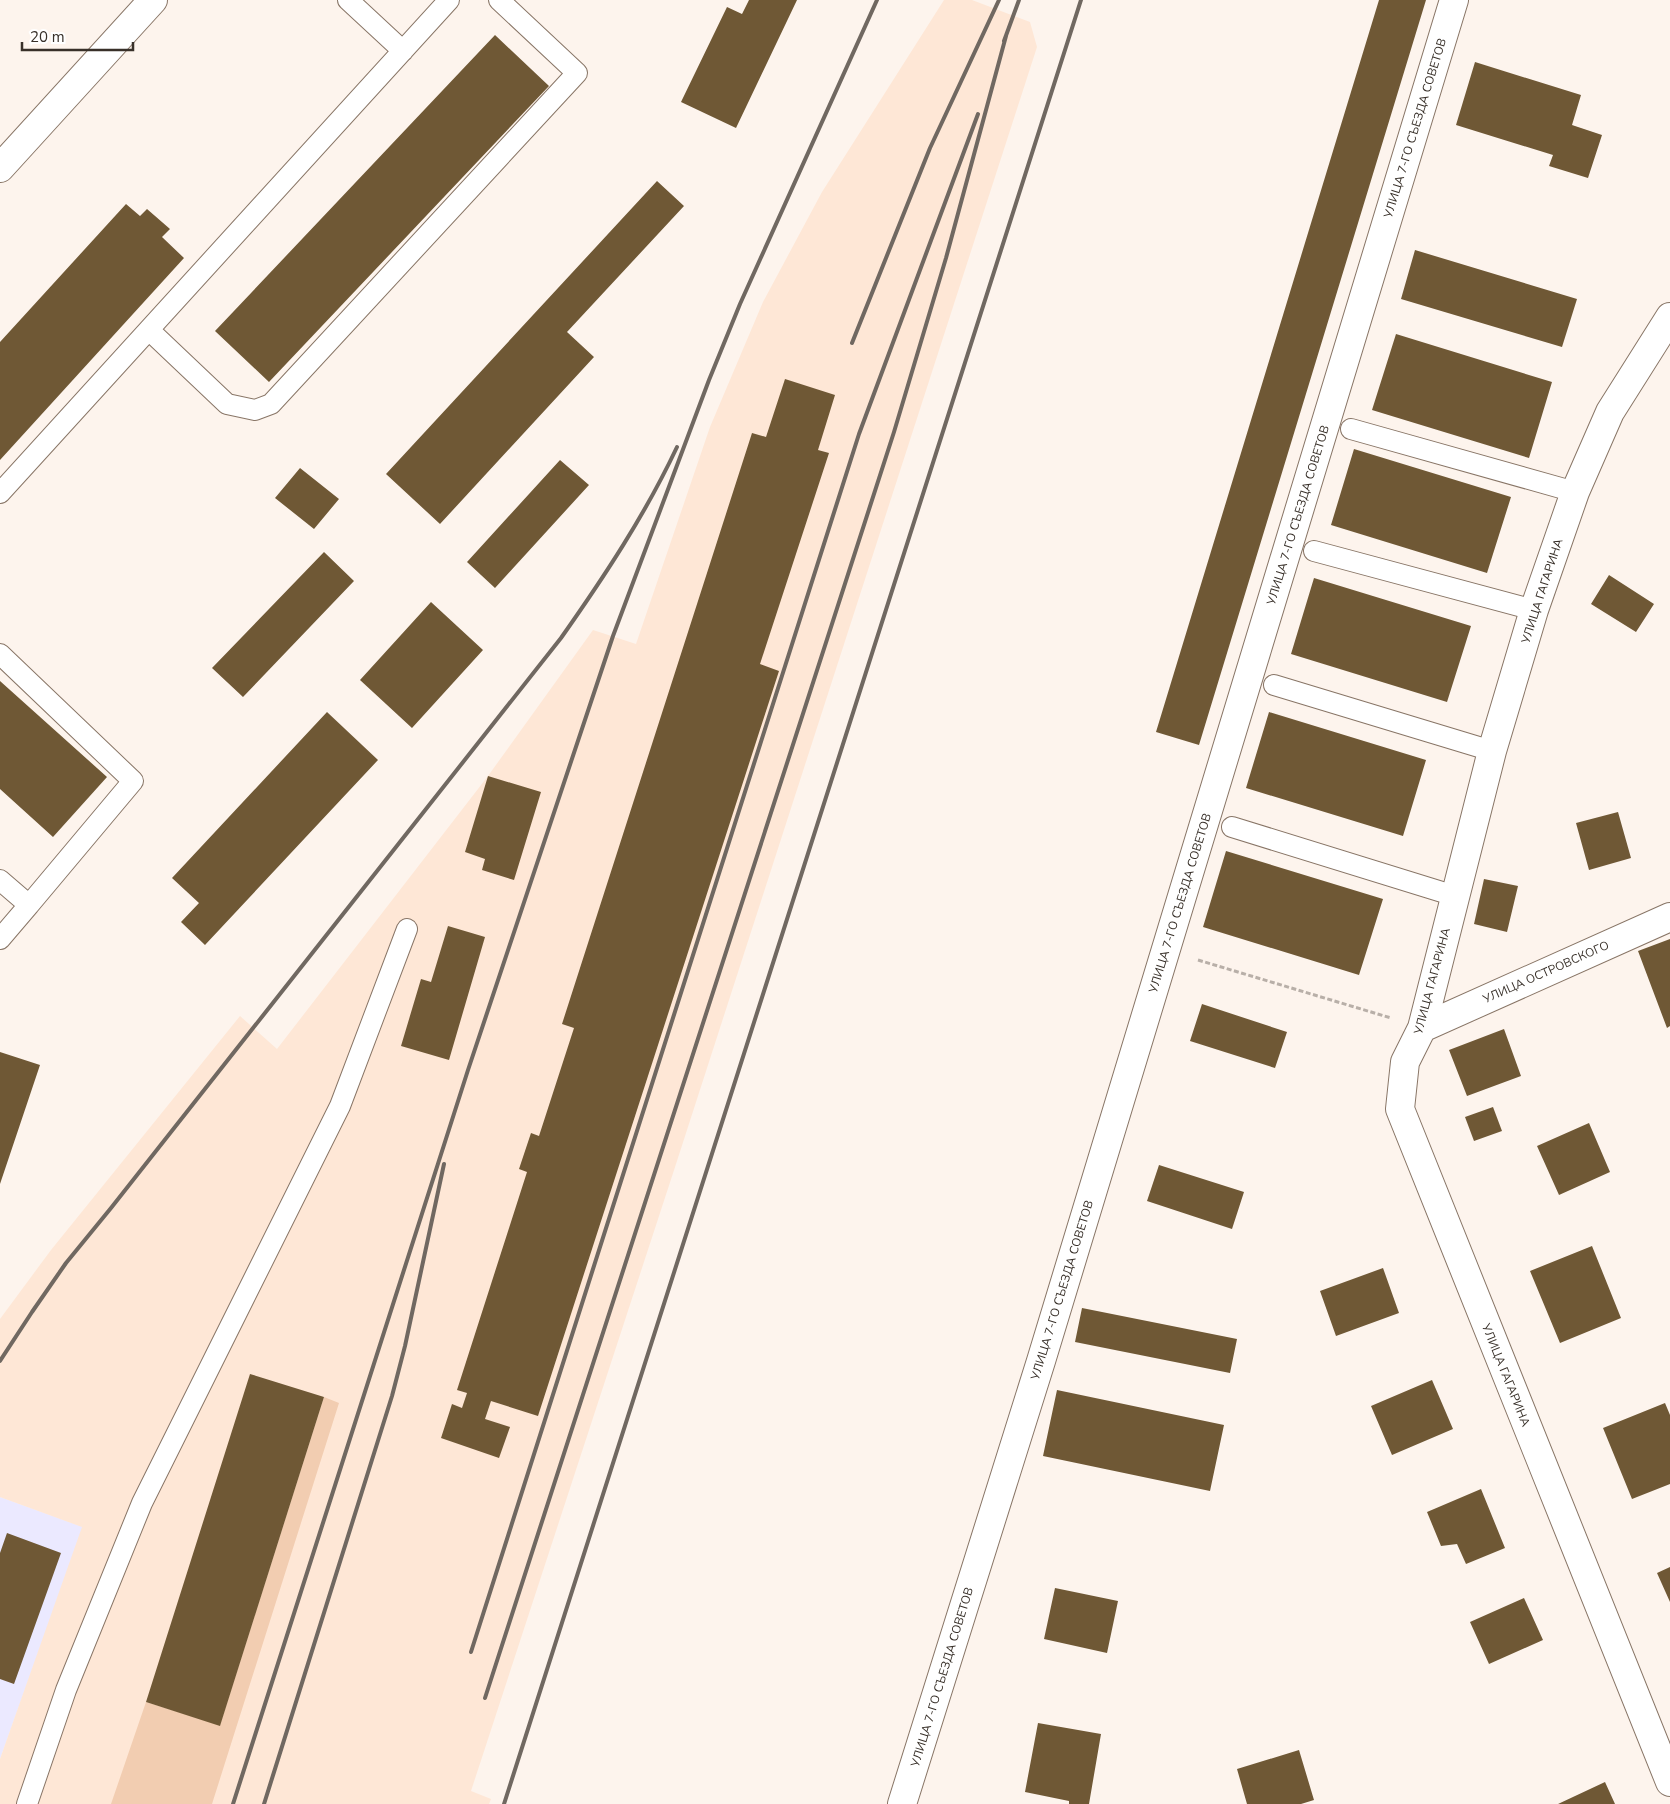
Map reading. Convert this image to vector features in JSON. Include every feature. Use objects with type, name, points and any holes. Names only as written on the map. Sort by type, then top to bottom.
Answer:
[{"type":"street","points":[[0,168],[153,0]]},
{"type":"street","name":"УЛИЦА 7-ГО СЪЕЗДА СОВЕТОВ","points":[[902,1804],[1041,1360],[1454,0]]},
{"type":"street","name":"УЛИЦА ГАГАРИНА","points":[[1670,317],[1610,412],[1575,492],[1534,610],[1492,751],[1422,1028],[1405,1062],[1400,1109],[1670,1782]]},
{"type":"street","name":"УЛИЦА ОСТРОВСКОГО","points":[[1422,1028],[1670,917]]},
{"type":"lane","points":[[348,0],[403,51]]},
{"type":"lane","points":[[0,493],[450,0]]},
{"type":"lane","points":[[149,330],[227,404],[255,410],[271,404],[578,73],[499,0]]},
{"type":"lane","points":[[1351,429],[1575,492]]},
{"type":"lane","points":[[1314,551],[1534,610]]},
{"type":"lane","points":[[0,654],[133,781],[0,940]]},
{"type":"lane","points":[[1274,685],[1492,751]]},
{"type":"lane","points":[[1232,827],[1455,896]]},
{"type":"lane","points":[[0,880],[29,905]]},
{"type":"lane","points":[[27,1804],[66,1690],[142,1503],[340,1106],[407,929]]},
{"type":"path","points":[[1198,960],[1422,1028]]},
{"type":"shaded area","points":[[944,0],[972,0],[1030,22],[1037,47],[471,1791],[491,1799],[489,1804],[0,1804],[0,1759],[82,1527],[0,1497],[0,1319],[51,1250],[240,1016],[277,1049],[488,776],[593,630],[636,644],[710,427],[763,302],[822,192]]},
{"type":"shaded area","points":[[324,1397],[339,1403],[212,1804],[111,1804],[146,1702],[220,1725]]},
{"type":"shaded area","points":[[0,1497],[83,1527],[0,1759]]},
{"type":"building","points":[[749,0],[797,0],[736,128],[681,102],[727,7],[742,14]]},
{"type":"building","points":[[1379,0],[1426,0],[1199,745],[1156,732]]},
{"type":"building","points":[[495,35],[549,86],[269,382],[215,331]]},
{"type":"building","points":[[1475,62],[1581,95],[1572,125],[1602,135],[1588,178],[1549,166],[1553,155],[1456,125]]},
{"type":"building","points":[[657,181],[684,206],[567,332],[594,357],[440,524],[386,474]]},
{"type":"building","points":[[126,204],[140,216],[147,209],[170,229],[162,237],[184,258],[0,460],[0,342]]},
{"type":"building","points":[[1415,250],[1577,299],[1562,347],[1401,299]]},
{"type":"building","points":[[1396,334],[1552,382],[1529,458],[1372,410]]},
{"type":"building","points":[[785,379],[835,395],[818,450],[829,453],[760,664],[779,671],[538,1416],[491,1401],[485,1419],[510,1427],[499,1458],[441,1438],[452,1404],[462,1408],[467,1393],[457,1390],[527,1172],[519,1169],[531,1133],[539,1136],[574,1028],[562,1024],[752,433],[766,437]]},
{"type":"building","points":[[1354,449],[1511,497],[1487,573],[1331,525]]},
{"type":"building","points":[[560,460],[589,485],[495,588],[467,562]]},
{"type":"building","points":[[300,468],[339,499],[314,529],[275,498]]},
{"type":"building","points":[[324,552],[354,581],[243,697],[212,668]]},
{"type":"building","points":[[1609,575],[1654,604],[1636,632],[1591,604]]},
{"type":"building","points":[[1314,578],[1471,626],[1447,702],[1291,654]]},
{"type":"building","points":[[431,602],[483,650],[412,728],[360,680]]},
{"type":"building","points":[[0,681],[107,777],[53,837],[0,789]]},
{"type":"building","points":[[327,712],[378,760],[205,945],[181,922],[199,903],[172,878]]},
{"type":"building","points":[[1269,712],[1426,760],[1403,836],[1246,788]]},
{"type":"building","points":[[488,776],[541,792],[514,880],[482,870],[485,859],[465,852]]},
{"type":"building","points":[[1618,812],[1631,858],[1589,870],[1576,823]]},
{"type":"building","points":[[1226,851],[1383,899],[1359,975],[1203,927]]},
{"type":"building","points":[[1484,879],[1518,886],[1507,932],[1474,924]]},
{"type":"building","points":[[448,926],[485,937],[449,1060],[401,1046],[421,979],[431,982]]},
{"type":"building","points":[[1670,939],[1670,1026],[1667,1028],[1638,951]]},
{"type":"building","points":[[1202,1004],[1287,1032],[1275,1068],[1190,1041]]},
{"type":"building","points":[[1504,1029],[1521,1076],[1467,1096],[1449,1050]]},
{"type":"building","points":[[0,1052],[40,1065],[0,1184]]},
{"type":"building","points":[[1493,1107],[1502,1131],[1474,1141],[1465,1117]]},
{"type":"building","points":[[1589,1123],[1610,1172],[1559,1195],[1537,1146]]},
{"type":"building","points":[[1159,1165],[1244,1192],[1232,1229],[1147,1201]]},
{"type":"building","points":[[1592,1246],[1621,1318],[1560,1343],[1530,1271]]},
{"type":"building","points":[[1383,1268],[1399,1313],[1336,1336],[1320,1291]]},
{"type":"building","points":[[1082,1308],[1237,1339],[1230,1373],[1075,1342]]},
{"type":"building","points":[[250,1374],[324,1397],[220,1726],[146,1702]]},
{"type":"building","points":[[1432,1380],[1453,1429],[1392,1455],[1371,1406]]},
{"type":"building","points":[[1057,1390],[1224,1425],[1210,1491],[1043,1456]]},
{"type":"building","points":[[1665,1403],[1670,1415],[1670,1484],[1632,1499],[1603,1428]]},
{"type":"building","points":[[1481,1489],[1505,1548],[1466,1564],[1457,1544],[1441,1546],[1427,1512]]},
{"type":"building","points":[[7,1533],[61,1553],[14,1684],[0,1679],[0,1553]]},
{"type":"building","points":[[1670,1567],[1670,1602],[1657,1573]]},
{"type":"building","points":[[1055,1588],[1118,1601],[1107,1653],[1044,1639]]},
{"type":"building","points":[[1524,1598],[1543,1640],[1489,1664],[1470,1622]]},
{"type":"building","points":[[1038,1723],[1101,1734],[1089,1804],[1069,1804],[1069,1801],[1025,1792]]},
{"type":"building","points":[[1299,1750],[1314,1800],[1301,1804],[1247,1804],[1237,1769]]},
{"type":"building","points":[[1605,1782],[1615,1804],[1558,1804]]},
{"type":"railway","points":[[233,1804],[468,1070],[613,636],[709,380],[740,304],[877,0]]},
{"type":"railway","points":[[852,343],[930,148],[999,0]]},
{"type":"railway","points":[[1004,41],[1019,0]]},
{"type":"railway","points":[[504,1804],[1081,0]]},
{"type":"railway","points":[[485,1698],[894,432],[946,258],[1006,36]]},
{"type":"railway","points":[[471,1652],[859,434],[978,114]]},
{"type":"railway","points":[[0,1361],[66,1263],[561,638],[623,545],[665,472],[677,447]]},
{"type":"railway","points":[[264,1804],[392,1396],[405,1346],[444,1164]]}]
